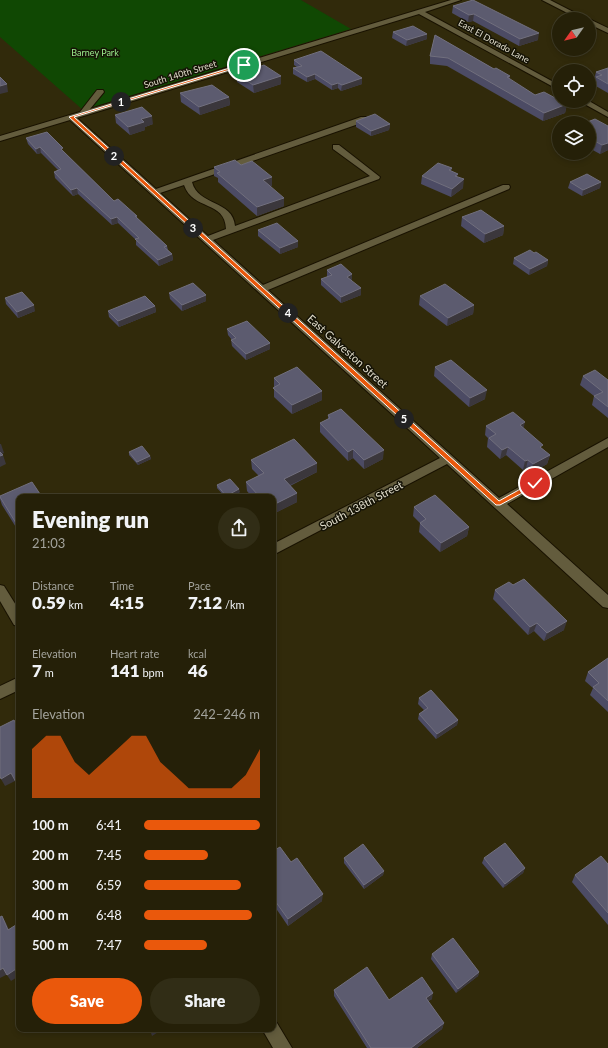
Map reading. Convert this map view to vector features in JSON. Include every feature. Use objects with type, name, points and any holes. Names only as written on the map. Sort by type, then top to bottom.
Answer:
[{"type":"street","name":"South 140th Street","points":[[0,139],[458,0]]},
{"type":"street","points":[[545,0],[570,12]]},
{"type":"street","name":"East El Dorado Lane","points":[[420,12],[552,84]]},
{"type":"street","points":[[596,25],[608,31]]},
{"type":"street","points":[[83,113],[100,92]]},
{"type":"street","points":[[596,108],[608,115]]},
{"type":"street","name":"East Galveston Street","points":[[71,117],[608,603]]},
{"type":"street","points":[[155,192],[364,119]]},
{"type":"street","points":[[206,240],[376,177],[336,147]]},
{"type":"street","points":[[187,180],[191,192],[200,199],[227,213],[232,222],[231,230]]},
{"type":"street","points":[[261,289],[506,187]]},
{"type":"street","points":[[498,504],[608,442]]},
{"type":"street","name":"South 138th Street","points":[[276,548],[448,459]]},
{"type":"street","points":[[0,590],[16,616]]},
{"type":"street","points":[[0,693],[16,685]]},
{"type":"street","points":[[273,1032],[283,1048]]},
{"type":"green space","name":"Barney Park","points":[[0,0],[301,0],[351,29],[83,110],[0,37]]},
{"type":"building","points":[[473,0],[539,33],[520,39],[474,14],[469,15],[453,6]]},
{"type":"building","points":[[413,26],[427,34],[407,40],[393,32]]},
{"type":"building","points":[[435,35],[494,69],[496,68],[510,76],[507,77],[535,95],[544,92],[552,96],[552,108],[557,108],[544,113],[448,58],[430,56]]},
{"type":"building","points":[[321,51],[362,78],[342,85],[338,83],[332,85],[315,74],[307,77],[293,68],[302,66],[294,60]]},
{"type":"building","points":[[264,65],[281,76],[253,85],[237,74]]},
{"type":"building","points":[[608,68],[608,84],[596,77],[602,75],[596,72]]},
{"type":"building","points":[[0,77],[7,84],[0,86]]},
{"type":"building","points":[[212,85],[229,97],[199,107],[180,93]]},
{"type":"building","points":[[142,107],[152,116],[141,119],[144,122],[128,127],[115,115]]},
{"type":"building","points":[[375,114],[390,124],[371,131],[356,121]]},
{"type":"building","points":[[596,120],[608,126],[608,143],[602,145],[596,142]]},
{"type":"building","points":[[47,132],[63,148],[61,149],[114,201],[118,199],[137,216],[135,216],[167,246],[164,247],[172,254],[158,260],[135,239],[139,238],[117,217],[111,219],[77,188],[71,190],[54,172],[61,169],[40,147],[36,149],[26,138]]},
{"type":"building","points":[[235,160],[241,165],[252,161],[272,177],[263,180],[284,198],[257,207],[217,173],[220,172],[214,167]]},
{"type":"building","points":[[438,163],[452,168],[449,170],[458,174],[455,176],[464,179],[452,189],[422,176]]},
{"type":"building","points":[[587,174],[601,182],[583,190],[570,182]]},
{"type":"building","points":[[481,210],[504,226],[485,234],[462,217]]},
{"type":"building","points":[[277,223],[298,241],[280,248],[258,230]]},
{"type":"building","points":[[530,250],[548,260],[530,269],[514,258]]},
{"type":"building","points":[[341,264],[352,274],[347,277],[361,288],[341,297],[321,279],[332,275],[327,270]]},
{"type":"building","points":[[193,283],[206,295],[182,305],[169,293]]},
{"type":"building","points":[[445,284],[474,305],[448,318],[420,296]]},
{"type":"building","points":[[22,292],[34,305],[17,312],[5,298]]},
{"type":"building","points":[[145,296],[155,306],[118,321],[108,311]]},
{"type":"building","points":[[247,321],[270,343],[246,354],[231,340],[236,338],[227,329]]},
{"type":"building","points":[[451,360],[487,390],[470,398],[435,367]]},
{"type":"building","points":[[297,367],[322,391],[292,405],[273,388],[280,384],[274,378]]},
{"type":"building","points":[[595,370],[608,380],[608,407],[594,396],[603,392],[583,376]]},
{"type":"building","points":[[341,409],[384,450],[364,460],[353,449],[348,452],[320,423],[330,418],[328,415]]},
{"type":"building","points":[[513,412],[525,422],[520,425],[543,445],[540,447],[550,455],[533,464],[528,460],[525,461],[508,447],[502,450],[489,438],[496,434],[486,426]]},
{"type":"building","points":[[294,439],[317,463],[284,479],[297,493],[276,504],[276,494],[257,494],[246,482],[264,473],[251,460]]},
{"type":"building","points":[[142,446],[150,456],[137,462],[129,452]]},
{"type":"building","points":[[230,479],[239,489],[230,494],[224,494],[217,485]]},
{"type":"building","points":[[32,482],[40,494],[16,494],[16,523],[0,496]]},
{"type":"building","points":[[435,495],[469,527],[441,543],[420,523],[426,519],[414,507]]},
{"type":"building","points":[[524,579],[567,621],[547,633],[537,623],[530,627],[495,590],[509,582],[513,585]]},
{"type":"building","points":[[608,658],[608,701],[593,687],[599,683],[588,672]]},
{"type":"building","points":[[431,690],[458,720],[437,734],[419,714],[428,708],[419,698]]},
{"type":"building","points":[[14,720],[16,724],[16,782],[11,773],[1,779],[0,776],[0,727]]},
{"type":"building","points":[[505,843],[525,868],[505,884],[484,858]]},
{"type":"building","points":[[363,844],[384,871],[364,885],[344,858]]},
{"type":"building","points":[[280,847],[291,862],[297,858],[323,894],[288,919],[276,902],[276,849]]},
{"type":"building","points":[[601,856],[608,864],[608,913],[575,875]]},
{"type":"building","points":[[2,916],[8,930],[16,925],[16,969],[7,975],[3,968],[0,970],[0,917]]},
{"type":"building","points":[[453,938],[479,972],[458,989],[432,954]]},
{"type":"building","points":[[367,967],[389,1000],[422,977],[433,993],[426,998],[444,1023],[411,1048],[371,1048],[334,990]]},
{"type":"route","points":[[244,65],[71,117],[498,504],[535,483]]}]
